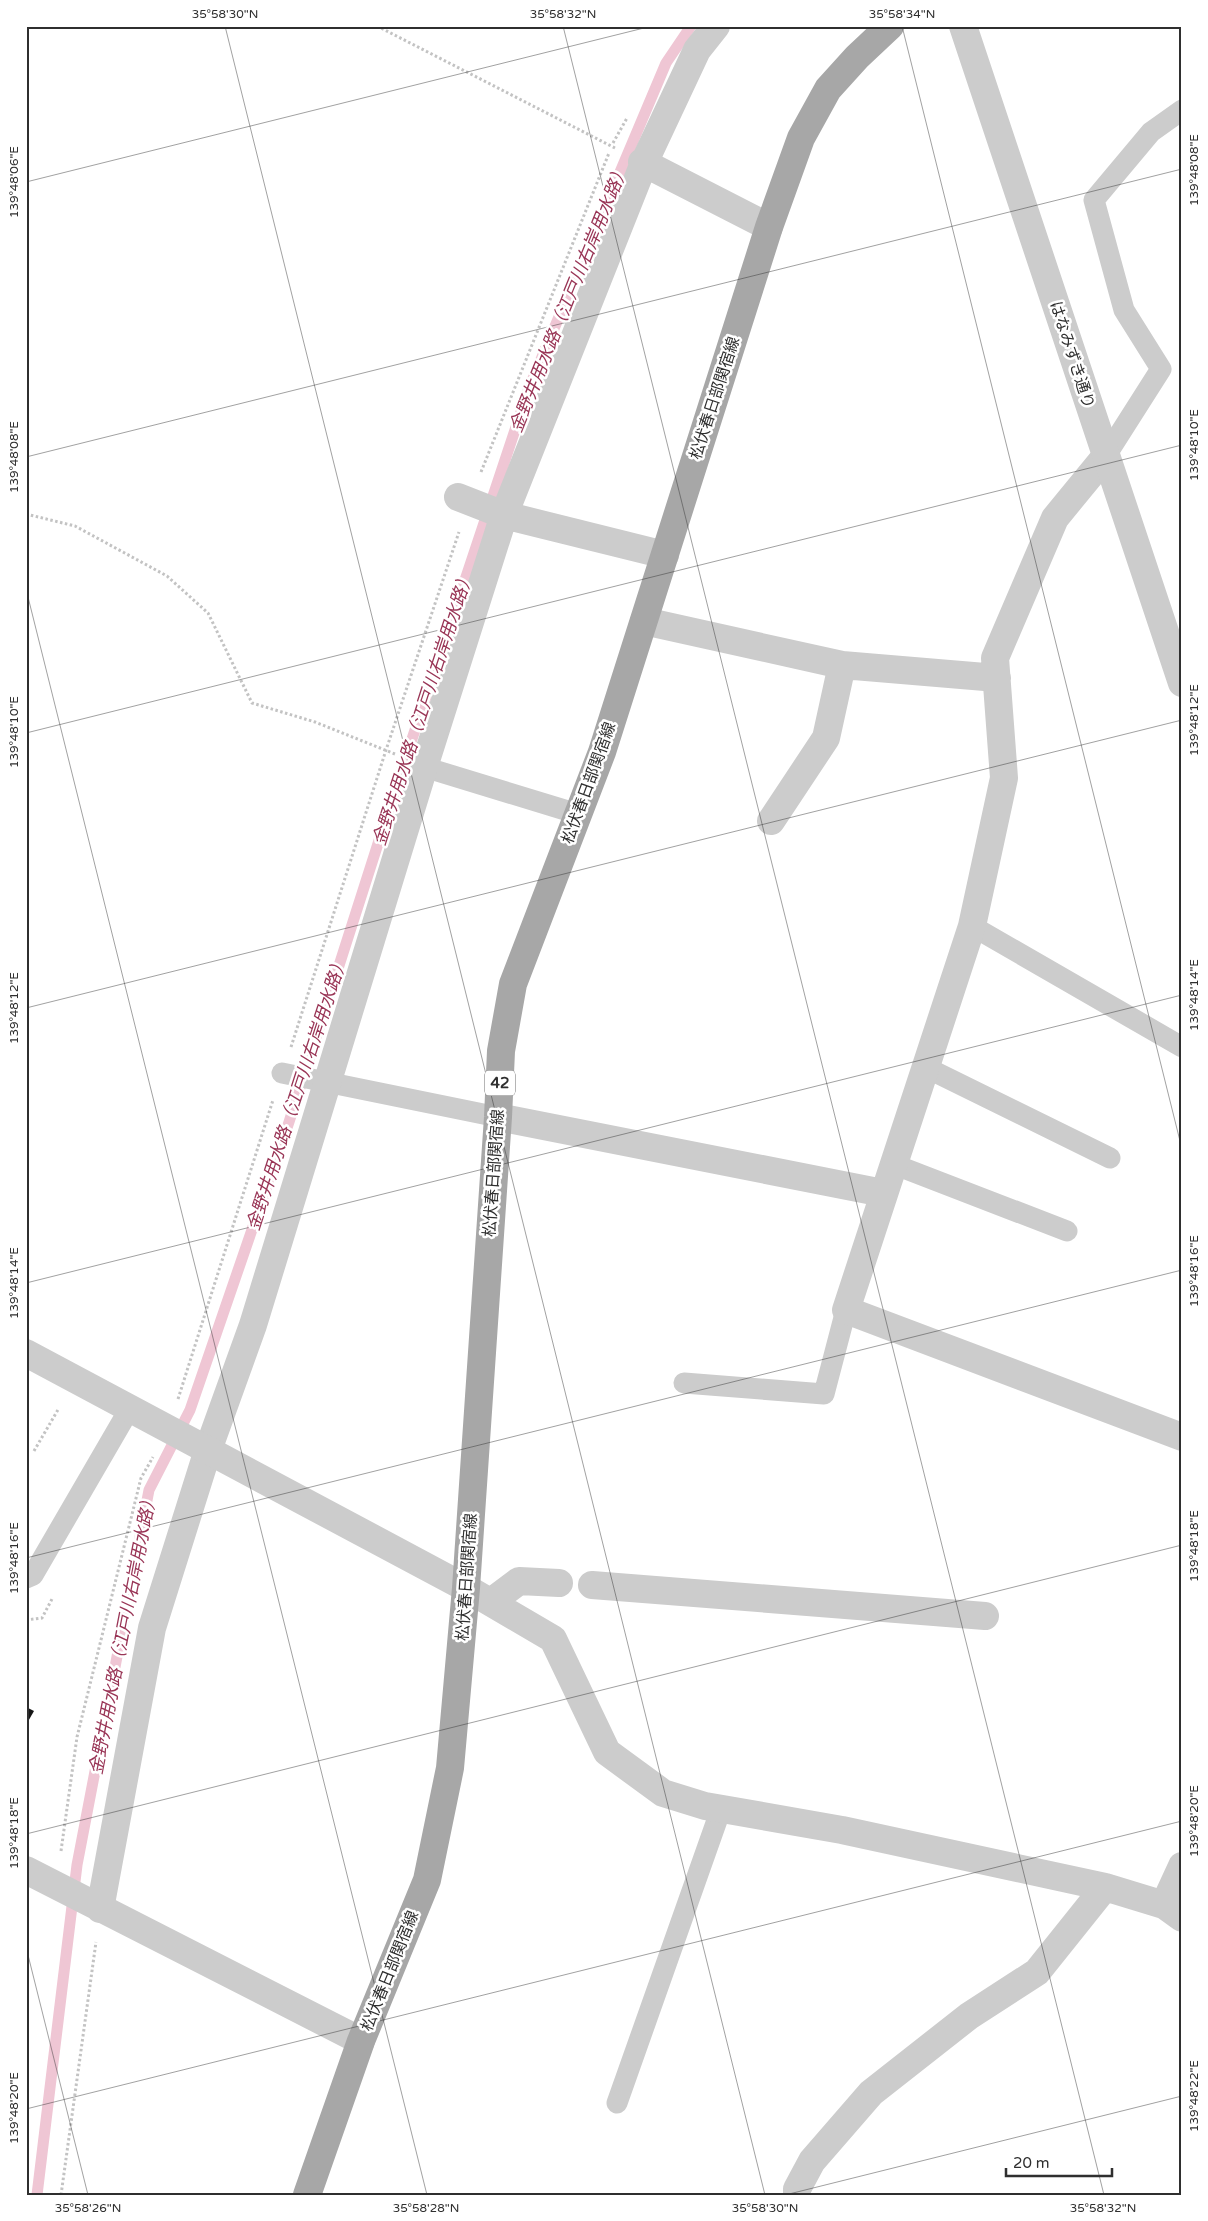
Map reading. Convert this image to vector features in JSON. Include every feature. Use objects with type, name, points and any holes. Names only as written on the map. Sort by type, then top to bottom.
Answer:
[{"type":"main road","name":"松伏春日部関宿線","points":[[307,2195],[361,2041],[427,1880],[450,1768],[466,1588],[501,1051],[513,984],[602,752],[769,227],[801,138],[828,89],[857,57],[890,26]]},
{"type":"street","points":[[94,1906],[152,1628],[204,1448],[253,1325],[326,1083],[503,514],[643,162],[697,50],[716,26]]},
{"type":"street","name":"はなみずき通り","points":[[963,26],[1105,457],[1182,683]]},
{"type":"street","points":[[643,162],[769,227]]},
{"type":"street","points":[[1105,457],[1055,518],[995,658],[1004,778],[972,926],[846,1310],[1182,1437]]},
{"type":"street","points":[[465,500],[503,514],[665,555]]},
{"type":"street","points":[[644,622],[842,665],[996,678]]},
{"type":"street","points":[[771,821],[826,738],[842,665]]},
{"type":"street","points":[[498,1117],[884,1193]]},
{"type":"street","points":[[26,1353],[466,1588],[553,1639],[607,1752],[662,1793],[721,1809],[842,1830],[1105,1887],[1173,1911],[1182,1866]]},
{"type":"street","points":[[491,1602],[520,1581],[559,1583]]},
{"type":"street","points":[[592,1585],[985,1616]]},
{"type":"street","points":[[26,1870],[361,2041]]},
{"type":"street","points":[[797,2195],[797,2189],[812,2161],[872,2093],[969,2016],[1037,1972],[1105,1887]]},
{"type":"lane","points":[[1105,457],[1161,369],[1124,310],[1094,200],[1151,132],[1182,110]]},
{"type":"lane","points":[[424,767],[578,814]]},
{"type":"lane","points":[[972,926],[1182,1047]]},
{"type":"lane","points":[[925,1067],[1110,1158]]},
{"type":"lane","points":[[283,1074],[498,1117]]},
{"type":"lane","points":[[893,1164],[1067,1231]]},
{"type":"lane","points":[[684,1383],[824,1394],[846,1310]]},
{"type":"lane","points":[[26,1578],[33,1575],[130,1408]]},
{"type":"lane","points":[[617,2104],[721,1809]]},
{"type":"path","points":[[378,26],[614,148]]},
{"type":"path","points":[[26,514],[75,526],[167,576],[208,613],[252,703],[315,722],[389,751]]},
{"type":"path","points":[[34,1451],[75,1379]]},
{"type":"path","points":[[59,1887],[79,1727],[141,1478],[170,1430]]},
{"type":"path","points":[[61,2195],[94,1906]]},
{"type":"building","points":[[26,1707],[34,1711],[26,1725]]},
{"type":"waterway","name":"金野井用水路（江戸川右岸用水路）","points":[[37,2195],[77,1865],[149,1490],[190,1410],[289,1122],[398,781],[529,388],[666,63],[691,26]]}]
